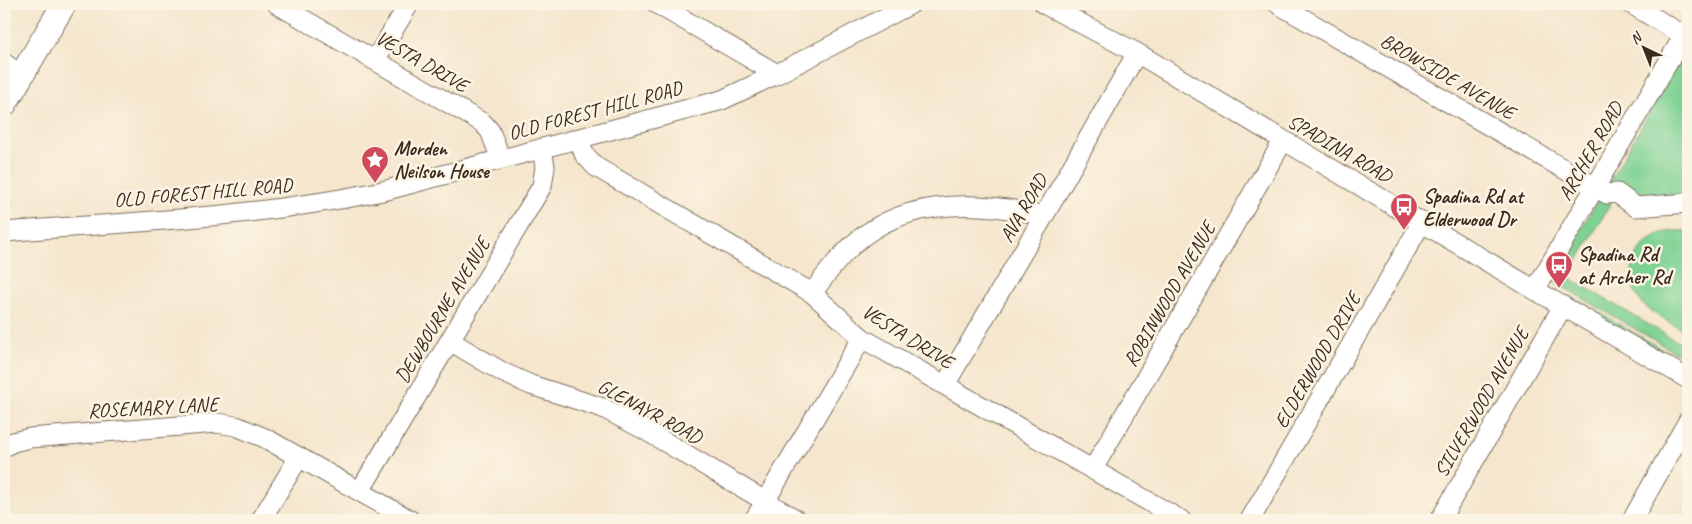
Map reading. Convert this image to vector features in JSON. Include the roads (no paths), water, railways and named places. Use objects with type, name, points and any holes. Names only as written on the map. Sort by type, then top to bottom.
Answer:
[{"type":"main road","points":[[4,105],[13,69],[64,4]]},
{"type":"street","name":"VESTA DRIVE","points":[[277,4],[483,123],[490,130],[500,159]]},
{"type":"street","points":[[375,60],[409,4]]},
{"type":"street","points":[[657,4],[777,74]]},
{"type":"street","name":"OLD FOREST HILL ROAD","points":[[4,232],[279,209],[334,202],[387,190],[722,100],[777,74],[911,4]]},
{"type":"street","name":"SPADINA ROAD","points":[[1044,4],[1137,53],[1688,379]]},
{"type":"street","name":"BROWSIDE AVENUE","points":[[1278,4],[1607,194],[1617,194],[1636,207],[1688,203]]},
{"type":"street","points":[[1631,4],[1686,36]]},
{"type":"street","name":"ARCHER ROAD","points":[[1535,290],[1594,187],[1686,36]]},
{"type":"street","name":"AVA ROAD","points":[[945,385],[1137,53]]},
{"type":"street","name":"VESTA DRIVE","points":[[579,138],[584,154],[596,167],[812,293],[862,338],[1181,520]]},
{"type":"street","name":"ROBINWOOD AVENUE","points":[[1093,469],[1284,141]]},
{"type":"street","name":"DEWBOURNE AVENUE","points":[[360,491],[542,186],[545,167],[542,148]]},
{"type":"street","points":[[812,293],[830,268],[849,248],[867,234],[906,213],[938,206],[973,206],[1014,209],[1044,216]]},
{"type":"street","name":"ELDERWOOD DRIVE","points":[[1250,520],[1422,222]]},
{"type":"street","name":"SILVERWOOD AVENUE","points":[[1440,520],[1563,306]]},
{"type":"street","points":[[754,520],[862,338]]},
{"type":"street","name":"GLENAYR ROAD","points":[[450,341],[504,373],[531,385],[603,408],[645,430],[797,520]]},
{"type":"street","points":[[1632,520],[1688,421]]},
{"type":"street","name":"ROSEMARY LANE","points":[[4,447],[30,438],[217,423],[236,426],[265,438],[410,520]]},
{"type":"street","points":[[260,520],[299,457]]},
{"type":"place","name":"Morden Neilson House","points":[[375,184]]},
{"type":"place","name":"Spadina Rd at Elderwood Dr","points":[[1404,231]]},
{"type":"place","name":"Spadina Rd at Archer Rd","points":[[1559,289]]}]
